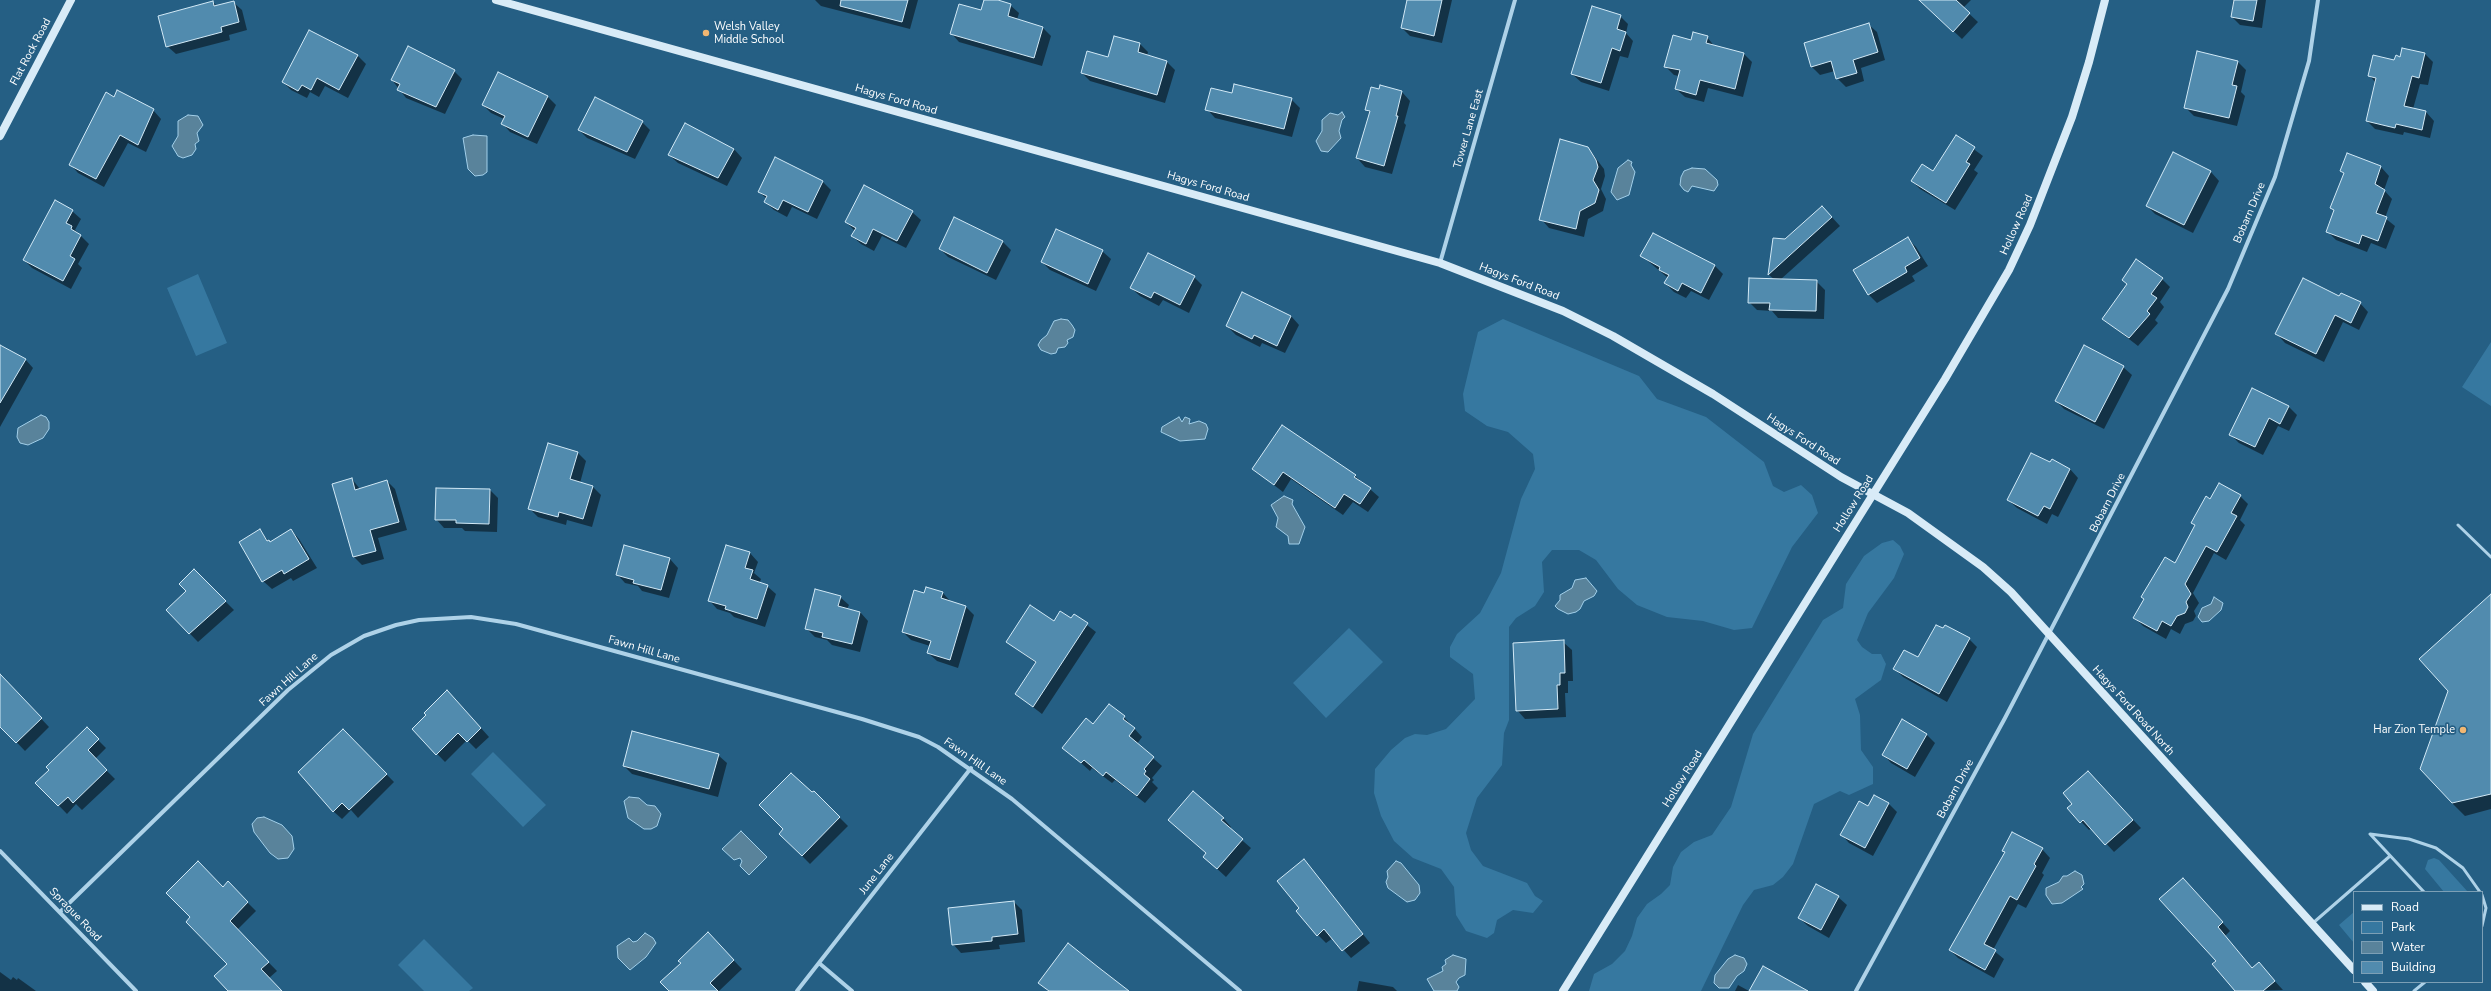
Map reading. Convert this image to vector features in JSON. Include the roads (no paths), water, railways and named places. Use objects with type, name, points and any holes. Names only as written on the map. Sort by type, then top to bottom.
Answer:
[{"type":"street","name":"Flat Rock Road","points":[[0,136],[71,0]]},
{"type":"street","name":"Hagys Ford Road","points":[[496,0],[1440,263],[1563,311],[1613,336],[1713,394],[1841,477],[1873,494]]},
{"type":"street","name":"Tower Lane East","points":[[1440,263],[1515,0]]},
{"type":"street","name":"Hollow Road","points":[[1563,991],[1983,315],[2030,225],[2072,118],[2089,62],[2105,0]]},
{"type":"street","name":"Bobarn Drive","points":[[1856,991],[2050,635],[2228,289],[2275,177],[2308,61],[2318,0]]},
{"type":"street","name":"Hagys Ford Road North","points":[[1873,494],[1908,513],[1984,567],[2011,592],[2353,969]]},
{"type":"street","name":"Fawn Hill Lane","points":[[60,912],[310,670],[331,655],[364,636],[420,620],[471,617],[516,624],[896,730],[938,747],[971,768],[1012,799],[1240,991]]},
{"type":"street","name":"June Lane","points":[[797,991],[971,768]]},
{"type":"street","name":"Sprague Road","points":[[0,851],[136,991]]},
{"type":"street","points":[[819,963],[852,991]]},
{"type":"street","points":[[2366,983],[2373,991]]},
{"type":"lane","points":[[2458,525],[2491,557]]},
{"type":"lane","points":[[2423,891],[2370,834],[2409,839],[2436,848],[2463,868],[2479,891]]},
{"type":"lane","points":[[2312,924],[2390,856]]},
{"type":"lane","points":[[2483,898],[2486,908],[2483,922]]},
{"type":"lane","points":[[2414,991],[2424,983]]},
{"type":"water","points":[[1342,112],[1345,117],[1342,120],[1339,131],[1341,138],[1328,152],[1321,151],[1316,141],[1322,131],[1322,120],[1330,113],[1338,115]]},
{"type":"water","points":[[188,115],[198,116],[203,125],[197,133],[199,141],[195,144],[196,149],[192,155],[183,158],[178,156],[172,146],[178,136],[178,121]]},
{"type":"water","points":[[473,135],[487,136],[487,172],[483,175],[475,176],[468,169],[463,138]]},
{"type":"water","points":[[1628,160],[1632,162],[1631,165],[1635,172],[1629,195],[1617,200],[1611,192],[1618,168]]},
{"type":"water","points":[[1692,168],[1705,169],[1717,180],[1718,185],[1714,191],[1692,186],[1688,192],[1684,190],[1680,185],[1681,177],[1684,171]]},
{"type":"water","points":[[1061,319],[1068,320],[1072,325],[1075,330],[1073,337],[1067,340],[1068,343],[1065,347],[1058,348],[1056,353],[1051,354],[1041,350],[1038,345],[1041,340],[1047,335],[1054,321]]},
{"type":"water","points":[[41,415],[46,417],[49,422],[49,429],[43,438],[28,445],[20,443],[17,437],[18,428]]},
{"type":"water","points":[[1179,417],[1182,422],[1185,417],[1190,419],[1189,424],[1199,421],[1206,424],[1208,429],[1205,439],[1180,441],[1161,432],[1162,427]]},
{"type":"water","points":[[1284,496],[1293,500],[1292,504],[1305,527],[1299,544],[1289,544],[1288,536],[1276,527],[1278,518],[1271,505]]},
{"type":"water","points":[[1586,578],[1597,591],[1594,596],[1584,601],[1580,609],[1576,612],[1568,614],[1555,606],[1560,600],[1560,595],[1572,588],[1575,580]]},
{"type":"water","points":[[2214,597],[2223,603],[2221,610],[2209,621],[2202,622],[2198,617],[2202,608],[2211,604]]},
{"type":"water","points":[[629,797],[639,798],[647,805],[655,806],[661,814],[657,826],[651,829],[644,829],[628,818],[624,801]]},
{"type":"water","points":[[264,817],[282,825],[292,836],[294,849],[288,858],[278,859],[270,853],[254,832],[252,824],[257,818]]},
{"type":"water","points":[[741,831],[767,857],[749,875],[740,866],[742,861],[740,858],[734,860],[722,849]]},
{"type":"water","points":[[1396,861],[1401,863],[1419,885],[1420,893],[1415,900],[1407,902],[1388,888],[1386,882],[1388,877],[1387,871]]},
{"type":"water","points":[[2075,871],[2082,875],[2084,884],[2081,887],[2083,889],[2062,903],[2052,904],[2046,895],[2046,888],[2059,882],[2063,876],[2067,876]]},
{"type":"water","points":[[645,933],[653,938],[656,943],[646,957],[630,970],[618,958],[617,946],[629,938],[633,942],[637,941]]},
{"type":"water","points":[[1453,955],[1466,959],[1465,975],[1459,978],[1456,982],[1459,987],[1457,991],[1434,991],[1427,979],[1443,971],[1442,967],[1446,964],[1445,960]]},
{"type":"water","points":[[1735,955],[1744,958],[1747,964],[1744,971],[1737,976],[1729,988],[1719,988],[1714,983],[1715,975],[1728,959]]},
{"type":"place","name":"Welsh Valley Middle School","points":[[706,33]]},
{"type":"place","name":"Har Zion Temple","points":[[2463,730]]}]
